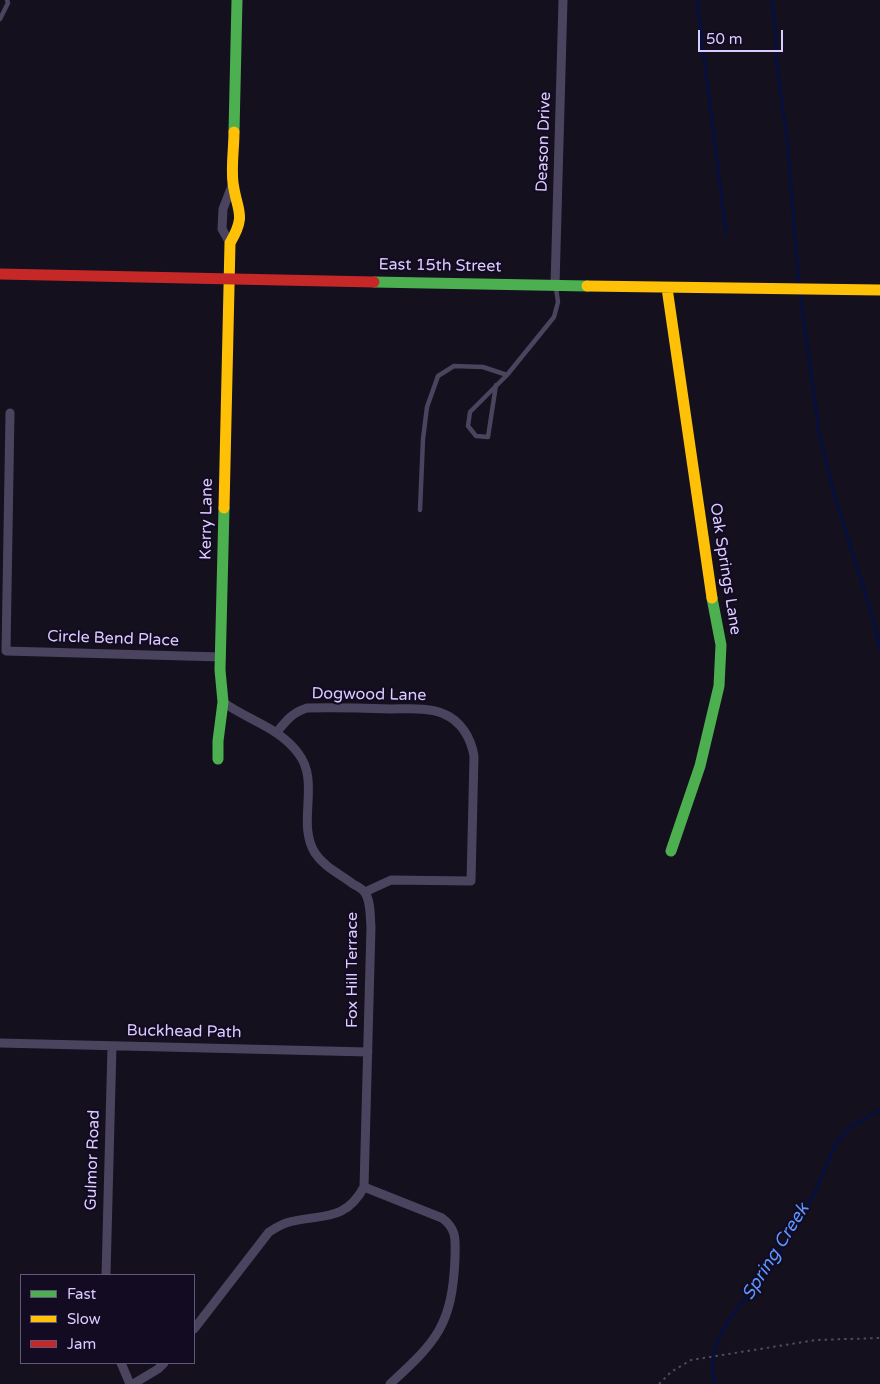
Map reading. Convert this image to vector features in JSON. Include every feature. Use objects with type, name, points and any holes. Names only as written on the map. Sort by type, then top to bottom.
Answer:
[{"type":"street","name":"Kerry Lane","points":[[218,759],[218,741],[223,702],[220,676],[228,278],[230,243],[239,228],[240,209],[233,182],[237,0]]},
{"type":"street","name":"Deason Drive","points":[[555,285],[563,0]]},
{"type":"street","points":[[230,243],[222,229],[223,209],[233,182]]},
{"type":"street","name":"East 15th Street","points":[[0,274],[667,288],[880,290]]},
{"type":"street","name":"Oak Springs Lane","points":[[667,288],[712,599],[721,644],[719,686],[700,766],[671,850]]},
{"type":"street","name":"Circle Bend Place","points":[[10,413],[6,651],[221,657]]},
{"type":"street","name":"Fox Hill Terrace","points":[[223,702],[234,710],[277,732],[299,753],[306,769],[308,780],[308,829],[310,842],[315,853],[329,868],[365,892],[368,900],[371,927],[364,1187]]},
{"type":"street","name":"Dogwood Lane","points":[[277,732],[299,710],[323,707],[432,710],[450,716],[463,729],[470,742],[474,756],[472,880],[391,880],[365,892]]},
{"type":"street","name":"Buckhead Path","points":[[0,1043],[368,1052]]},
{"type":"street","name":"Gulmor Road","points":[[106,1274],[112,1046]]},
{"type":"street","points":[[195,1328],[269,1232],[284,1223],[328,1217],[341,1211],[355,1200],[364,1187],[442,1218],[452,1226],[456,1240],[452,1294],[446,1318],[435,1339],[390,1384]]},
{"type":"street","points":[[121,1364],[131,1384],[158,1369],[163,1364]]},
{"type":"lane","points":[[0,19],[8,3],[7,0]]},
{"type":"lane","points":[[496,385],[488,437],[476,436],[468,426],[470,412],[496,385],[507,375],[554,317],[558,302],[555,285]]},
{"type":"lane","points":[[420,510],[423,439],[427,407],[438,376],[454,366],[483,367],[507,375]]},
{"type":"path","points":[[659,1384],[671,1372],[691,1360],[816,1340],[880,1338]]},
{"type":"waterway","points":[[697,0],[726,233]]},
{"type":"waterway","points":[[772,0],[777,64],[788,148],[799,285]]},
{"type":"waterway","points":[[800,294],[819,432],[834,494],[873,618],[880,650]]},
{"type":"waterway","name":"Spring Creek","points":[[715,1384],[712,1368],[716,1344],[725,1327],[738,1307],[756,1288],[795,1229],[816,1190],[836,1143],[849,1128],[880,1110]]},
{"type":"traffic: fast","points":[[234,132],[237,0]]},
{"type":"traffic: fast","points":[[374,282],[587,286]]},
{"type":"traffic: fast","points":[[218,759],[218,741],[223,702],[220,670],[224,508]]},
{"type":"traffic: fast","points":[[671,851],[700,766],[719,686],[721,645],[712,598]]},
{"type":"traffic: slow","points":[[224,508],[230,243],[239,219],[232,177],[234,132]]},
{"type":"traffic: slow","points":[[587,286],[880,290]]},
{"type":"traffic: slow","points":[[667,288],[712,598]]},
{"type":"traffic: jam","points":[[0,274],[374,282]]}]
